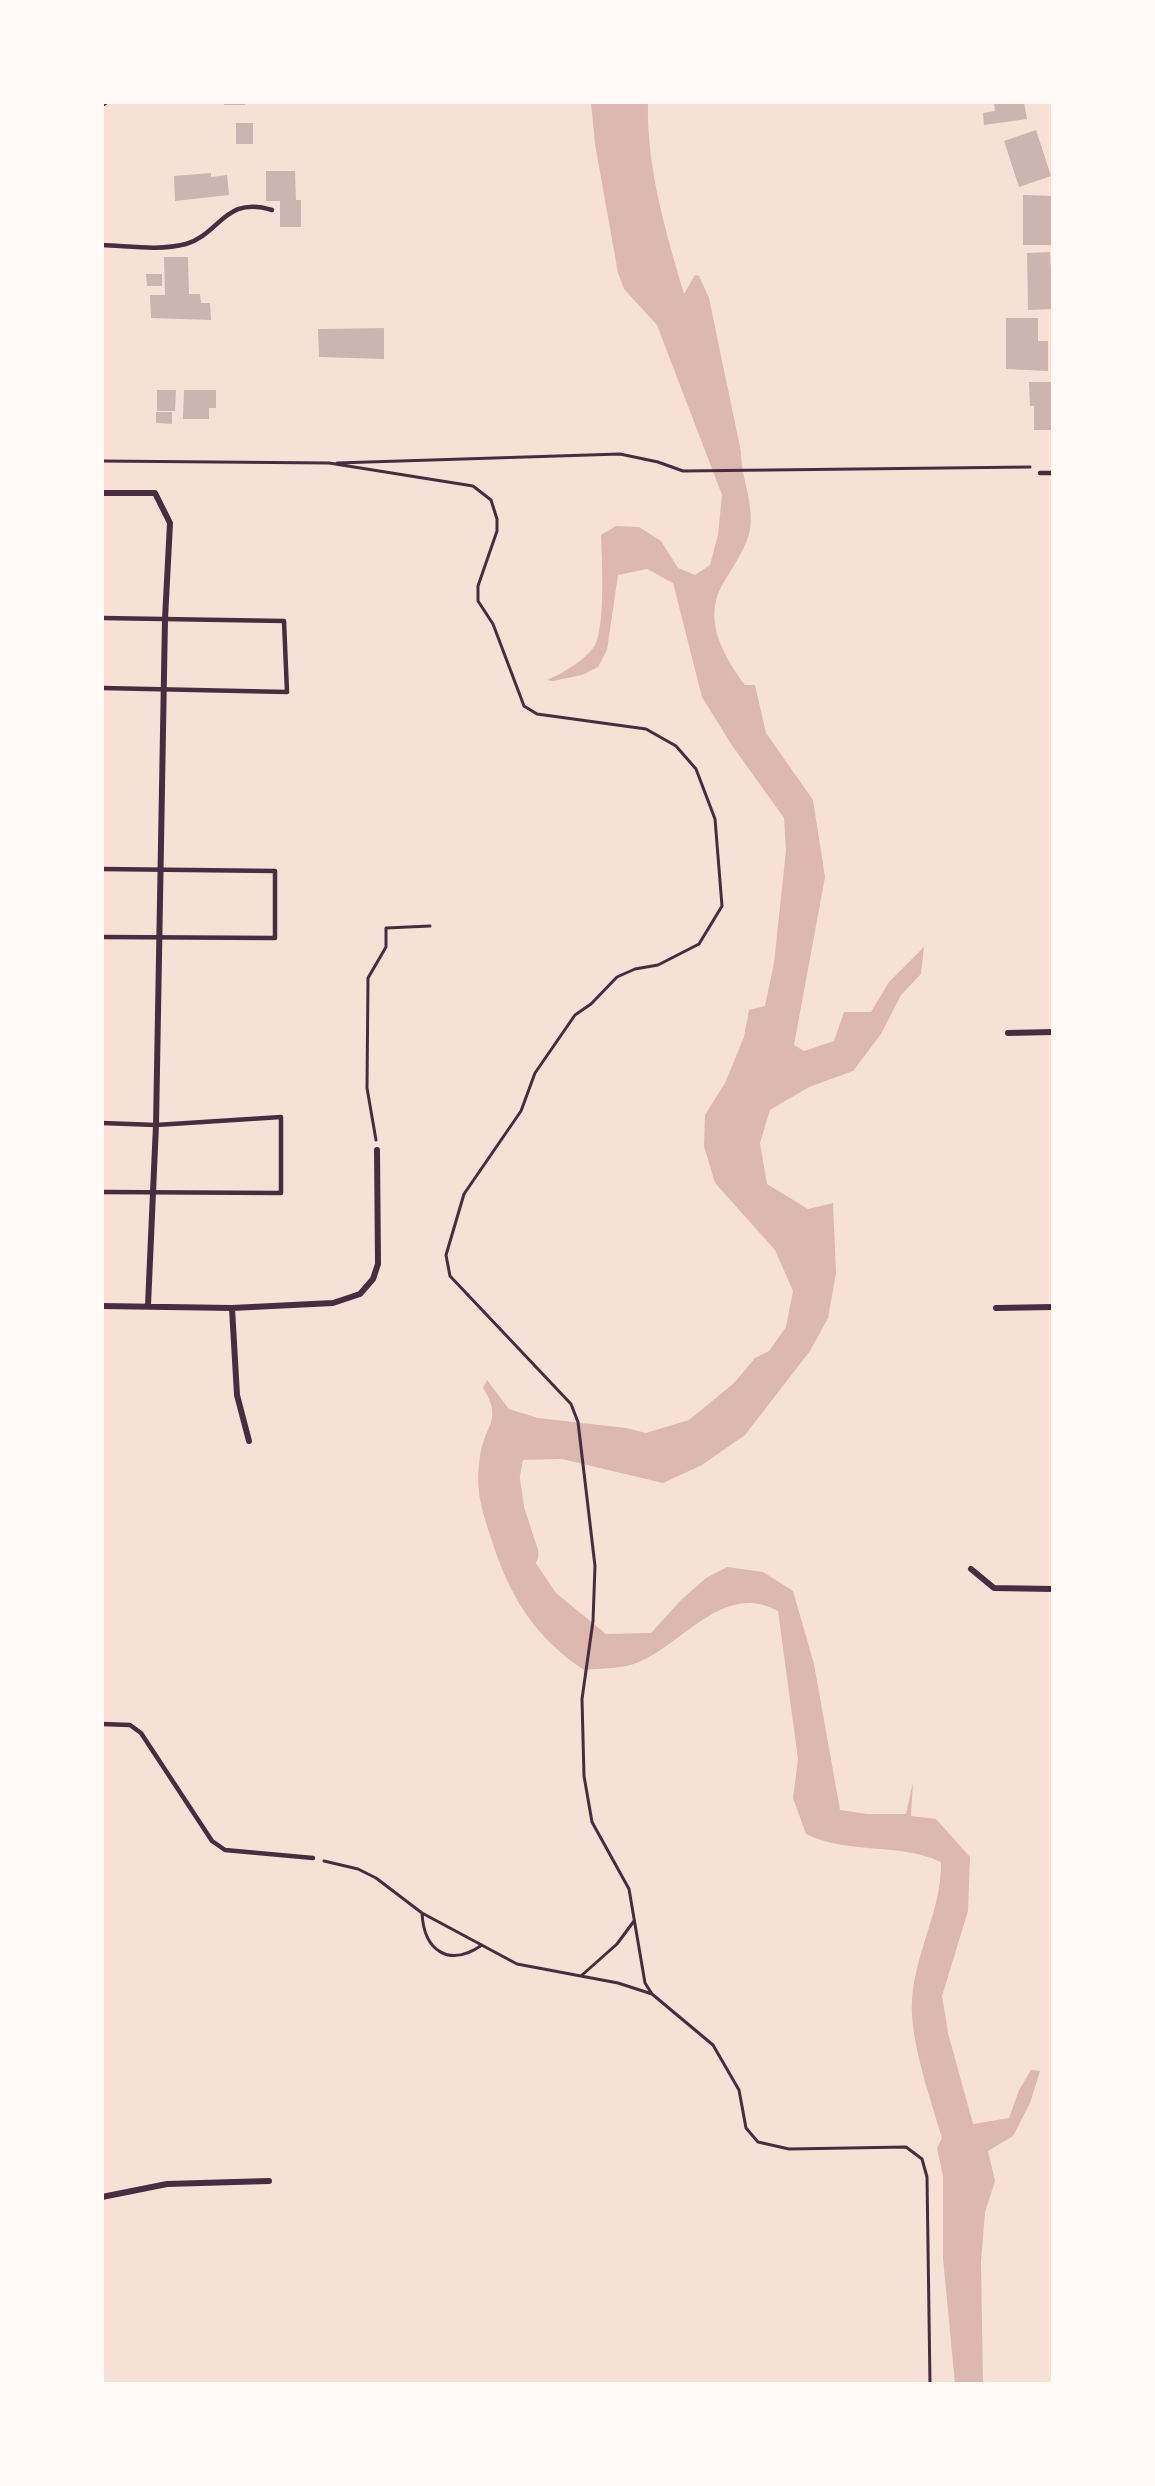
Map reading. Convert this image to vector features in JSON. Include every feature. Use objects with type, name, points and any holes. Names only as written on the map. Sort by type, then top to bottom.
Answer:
[{"type":"street","points":[[102,493],[156,493],[170,523],[165,619],[156,1125],[148,1305]]},
{"type":"street","points":[[1008,1033],[1053,1032]]},
{"type":"street","points":[[102,1306],[232,1308],[333,1303],[360,1294],[373,1279],[378,1264],[377,1150]]},
{"type":"street","points":[[996,1308],[1053,1306]]},
{"type":"street","points":[[232,1308],[237,1395],[249,1441]]},
{"type":"street","points":[[971,1569],[994,1588],[1053,1589]]},
{"type":"street","points":[[102,2197],[167,2184],[269,2181]]},
{"type":"lane","points":[[102,245],[168,248],[190,243],[238,209],[257,206],[272,210]]},
{"type":"lane","points":[[1040,473],[1053,473]]},
{"type":"lane","points":[[102,618],[285,621],[287,692],[102,688]]},
{"type":"lane","points":[[102,869],[160,872],[275,871],[276,938],[102,937]]},
{"type":"lane","points":[[102,1123],[156,1125],[281,1117],[281,1193],[102,1191]]},
{"type":"lane","points":[[102,1724],[130,1725],[141,1733],[212,1841],[225,1850],[313,1858]]},
{"type":"path","points":[[102,461],[329,463],[620,454],[658,462],[683,471],[1032,466],[1040,473]]},
{"type":"path","points":[[329,463],[472,486],[491,500],[497,519],[497,531],[478,586],[478,601],[493,624],[525,706],[537,714],[646,729],[676,746],[696,769],[715,819],[722,906],[710,927],[699,944],[658,966],[635,969],[617,977],[591,1004],[575,1016],[535,1073],[521,1111],[464,1194],[446,1255],[450,1276],[571,1404],[578,1422],[595,1566],[594,1621],[582,1699],[584,1776],[592,1822],[629,1889],[645,1983],[652,1994],[713,2045],[739,2090],[746,2128],[758,2142],[789,2150],[906,2147],[922,2159],[927,2177],[930,2384]]},
{"type":"path","points":[[377,1150],[368,1088],[368,978],[386,947],[386,928],[430,926]]},
{"type":"path","points":[[313,1858],[358,1869],[376,1878],[422,1913],[517,1964],[581,1976],[652,1994]]},
{"type":"path","points":[[422,1913],[423,1927],[436,1950],[449,1956],[459,1955],[471,1953],[482,1945]]},
{"type":"path","points":[[581,1976],[617,1944],[634,1920]]},
{"type":"shaded area","points":[[591,102],[648,102],[650,150],[658,199],[684,294],[695,275],[699,276],[709,298],[741,452],[751,513],[749,534],[716,600],[715,626],[724,652],[737,675],[745,685],[755,685],[766,733],[813,800],[825,877],[794,1045],[804,1051],[834,1041],[844,1012],[871,1012],[889,982],[924,947],[921,974],[901,995],[881,1034],[853,1071],[809,1087],[770,1110],[760,1143],[767,1184],[808,1209],[833,1203],[836,1273],[828,1318],[810,1351],[745,1435],[702,1465],[663,1483],[562,1459],[519,1460],[503,1477],[508,1511],[529,1553],[556,1593],[606,1634],[651,1633],[681,1600],[706,1578],[727,1567],[763,1572],[793,1591],[814,1664],[840,1810],[867,1814],[906,1814],[913,1782],[911,1816],[936,1819],[970,1857],[968,1911],[942,1996],[948,2033],[973,2124],[1009,2118],[1019,2090],[1031,2070],[1040,2071],[1030,2103],[1013,2136],[988,2151],[995,2181],[985,2212],[981,2262],[983,2384],[955,2384],[943,2258],[943,2176],[937,2148],[942,2138],[917,2051],[912,2016],[914,1982],[937,1897],[941,1862],[908,1852],[839,1844],[806,1834],[793,1798],[798,1759],[778,1611],[758,1604],[740,1604],[722,1609],[639,1662],[619,1667],[584,1670],[550,1643],[525,1613],[498,1559],[480,1498],[478,1479],[480,1457],[492,1416],[492,1408],[483,1388],[487,1380],[509,1409],[538,1418],[626,1428],[646,1433],[689,1420],[734,1383],[755,1358],[769,1351],[786,1327],[793,1291],[775,1250],[715,1183],[704,1146],[705,1115],[725,1083],[744,1037],[749,1010],[765,1006],[774,963],[786,850],[784,818],[731,744],[702,697],[673,583],[647,569],[618,575],[607,650],[598,667],[582,675],[553,681],[547,680],[581,660],[596,643],[602,606],[601,535],[616,526],[639,527],[661,541],[678,568],[695,575],[710,565],[718,535],[722,495],[657,325],[624,289],[618,273],[595,144]]},
{"type":"building","points":[[224,102],[245,102],[245,105],[224,105]]},
{"type":"building","points":[[994,102],[1024,102],[1027,119],[984,125],[983,113],[995,111]]},
{"type":"building","points":[[236,123],[253,123],[253,144],[236,144]]},
{"type":"building","points":[[1036,130],[1051,176],[1019,187],[1004,141]]},
{"type":"building","points":[[266,171],[295,171],[296,200],[301,200],[301,227],[280,227],[280,201],[266,201]]},
{"type":"building","points":[[211,173],[211,177],[227,175],[229,195],[175,201],[174,176]]},
{"type":"building","points":[[1023,195],[1053,196],[1053,245],[1023,245]]},
{"type":"building","points":[[1050,252],[1053,309],[1028,310],[1027,253]]},
{"type":"building","points":[[164,257],[188,257],[189,294],[200,294],[201,303],[210,303],[211,320],[151,318],[150,295],[165,295]]},
{"type":"building","points":[[146,274],[162,274],[162,286],[147,286]]},
{"type":"building","points":[[1006,318],[1038,318],[1038,341],[1048,341],[1048,371],[1006,369]]},
{"type":"building","points":[[384,328],[384,359],[319,357],[318,329]]},
{"type":"building","points":[[1029,382],[1053,382],[1053,430],[1034,430],[1034,406],[1030,406]]},
{"type":"building","points":[[157,390],[176,390],[175,411],[157,411]]},
{"type":"building","points":[[184,390],[216,390],[216,408],[209,408],[209,419],[183,419]]},
{"type":"building","points":[[156,412],[172,412],[172,424],[156,423]]},
{"type":"waterway","points":[[516,1436],[510,1439],[503,1477],[508,1511],[522,1554]]}]
